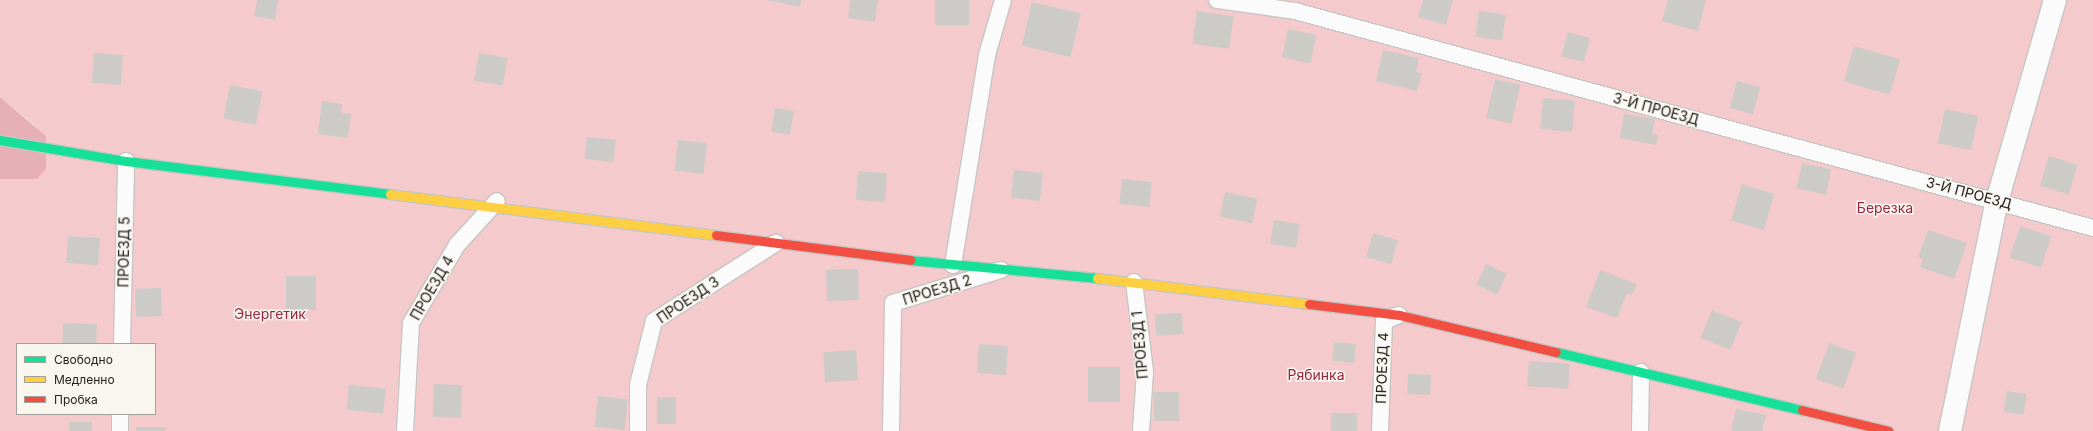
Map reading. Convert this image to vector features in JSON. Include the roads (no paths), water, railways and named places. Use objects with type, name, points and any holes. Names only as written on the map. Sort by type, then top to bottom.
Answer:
[{"type":"street","points":[[1950,431],[1997,201],[2055,0]]},
{"type":"street","points":[[0,140],[126,161],[492,207]]},
{"type":"street","points":[[531,212],[953,265],[1012,267],[1399,315],[1889,431]]},
{"type":"lane","points":[[953,265],[987,55],[1003,0]]},
{"type":"lane","name":"3-Й ПРОЕЗД","points":[[1217,0],[1295,11],[2093,228]]},
{"type":"lane","name":"ПРОЕЗД 5","points":[[122,343],[126,161]]},
{"type":"lane","name":"ПРОЕЗД 4","points":[[405,431],[411,323],[457,245],[501,197],[531,212]]},
{"type":"lane","name":"ПРОЕЗД 3","points":[[638,431],[638,386],[654,321],[776,243]]},
{"type":"lane","name":"ПРОЕЗД 2","points":[[890,431],[893,303],[1012,267]]},
{"type":"lane","name":"ПРОЕЗД 1","points":[[1134,282],[1145,372],[1141,431]]},
{"type":"lane","name":"ПРОЕЗД 4","points":[[1380,431],[1384,321],[1399,315]]},
{"type":"lane","points":[[1640,431],[1641,372]]},
{"type":"lane","points":[[120,415],[120,431]]},
{"type":"park label","name":"Березка","points":[[1885,208]]},
{"type":"park label","name":"Энергетик","points":[[270,314]]},
{"type":"park label","name":"Рябинка","points":[[1316,375]]}]
